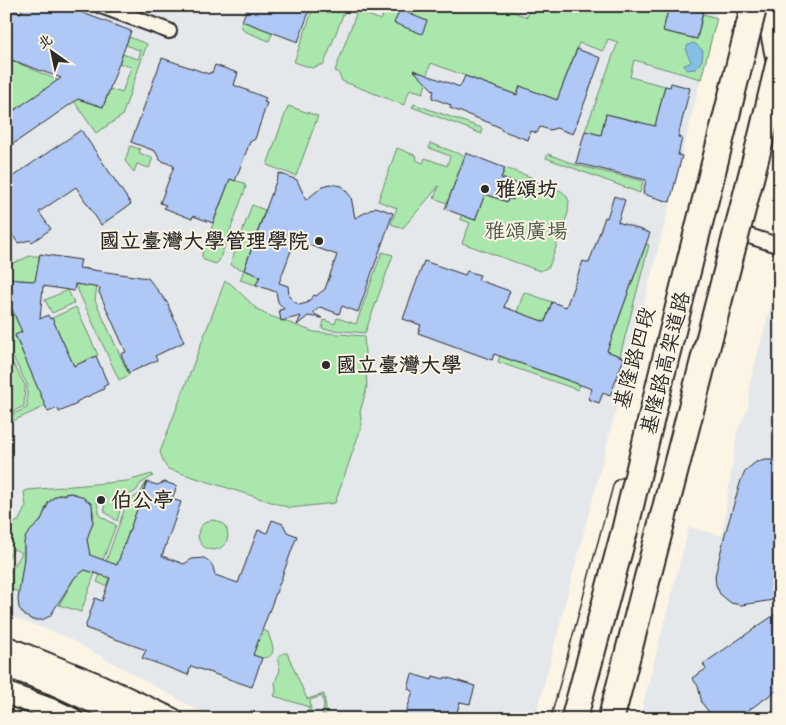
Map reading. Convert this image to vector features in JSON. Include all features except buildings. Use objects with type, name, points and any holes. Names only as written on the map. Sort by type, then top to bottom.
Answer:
[{"type":"highway","points":[[592,719],[648,519],[750,91],[753,67],[746,8]]},
{"type":"highway","name":"基隆路高架道路","points":[[574,719],[625,529],[746,8]]},
{"type":"highway","name":"基隆路高架道路","points":[[611,719],[760,144],[780,59]]},
{"type":"main road","name":"基隆路四段","points":[[561,719],[681,272],[746,8]]},
{"type":"main road","points":[[619,719],[661,569],[780,90]]},
{"type":"main road","points":[[692,222],[743,234]]},
{"type":"main road","points":[[6,647],[99,685],[172,719]]},
{"type":"main road","points":[[6,656],[45,662]]},
{"type":"main road","points":[[6,666],[54,684],[130,719]]},
{"type":"main road","points":[[6,676],[63,715]]},
{"type":"main road","points":[[6,676],[108,719]]},
{"type":"main road","points":[[6,693],[63,715]]},
{"type":"street","points":[[101,6],[169,31]]},
{"type":"street","points":[[743,234],[780,246]]},
{"type":"shaded area","name":"國立臺灣大學","points":[[6,6],[719,6],[670,204],[535,719],[214,719],[64,636],[6,615]]},
{"type":"shaded area","points":[[779,274],[780,716],[776,719],[639,719],[689,527],[722,536],[737,431],[748,408],[750,383]]},
{"type":"green space","points":[[314,6],[346,7],[324,64],[312,68],[294,62]]},
{"type":"green space","points":[[386,6],[391,6],[413,16],[414,14],[396,6],[509,6],[508,10],[527,17],[531,6],[669,6],[663,31],[697,39],[703,14],[717,18],[701,79],[634,60],[630,77],[665,86],[654,131],[640,122],[606,114],[601,135],[585,131],[618,42],[608,39],[603,51],[579,43],[557,100],[520,86],[517,95],[431,63],[423,93],[410,89],[404,105],[342,81],[338,72],[335,71],[357,11],[381,20]]},
{"type":"green space","points":[[242,21],[273,32],[269,41],[244,31],[241,25]]},
{"type":"green space","points":[[129,37],[147,44],[122,116],[96,133],[71,97],[103,107],[110,89],[122,93],[131,67],[119,63],[122,54],[138,59],[141,51],[126,45]]},
{"type":"green space","points":[[6,58],[62,82],[7,115]]},
{"type":"green space","points":[[414,104],[482,128],[482,134],[412,107]]},
{"type":"green space","points":[[288,106],[318,116],[296,176],[267,165]]},
{"type":"green space","points":[[430,143],[465,156],[447,203],[434,198],[439,186],[403,228],[391,224],[397,208],[378,201],[397,148],[417,156],[416,160],[423,163],[425,158],[447,166],[450,156],[429,148]]},
{"type":"green space","points":[[130,146],[140,149],[139,153],[153,158],[149,168],[137,164],[134,172],[125,161]]},
{"type":"green space","points":[[548,154],[576,165],[643,181],[640,193],[546,158]]},
{"type":"green space","name":"雅頌廣場","points":[[505,168],[531,177],[534,181],[561,191],[569,201],[568,213],[549,267],[540,271],[462,243],[470,223],[460,219],[462,215],[475,220],[485,194],[507,202],[519,185],[501,178]]},
{"type":"green space","points":[[230,179],[244,183],[246,187],[219,261],[216,264],[204,260],[202,253]]},
{"type":"green space","points":[[252,205],[265,210],[244,270],[230,265]]},
{"type":"green space","points":[[646,244],[649,245],[620,356],[607,351]]},
{"type":"green space","points":[[382,252],[393,255],[365,333],[322,329],[324,320],[335,324],[337,318],[356,324]]},
{"type":"green space","points":[[30,256],[39,256],[37,291],[33,281],[21,280],[9,292],[8,306],[12,309],[24,331],[15,336],[30,369],[45,384],[38,388],[46,406],[6,424],[6,417],[27,408],[27,384],[6,344],[6,290],[10,276],[7,272],[9,265]]},
{"type":"green space","points":[[82,268],[99,273],[95,300],[129,375],[119,380],[75,284],[79,285]]},
{"type":"green space","points":[[244,270],[260,276],[256,285],[240,280]]},
{"type":"green space","points":[[225,281],[230,283],[257,309],[265,314],[314,332],[364,336],[367,387],[360,412],[362,425],[335,503],[290,508],[168,469],[164,463],[160,452]]},
{"type":"green space","points":[[68,290],[74,303],[52,313],[45,300]]},
{"type":"green space","points":[[524,292],[552,302],[545,322],[517,312]]},
{"type":"green space","points":[[76,307],[98,355],[74,366],[52,318]]},
{"type":"green space","points":[[6,351],[25,385],[24,406],[6,415]]},
{"type":"green space","points":[[500,356],[580,385],[578,390],[498,362]]},
{"type":"green space","points":[[152,474],[153,476],[140,484],[137,490],[128,496],[121,507],[117,521],[105,512],[105,497],[101,494],[96,498],[100,516],[116,525],[103,560],[92,564],[87,541],[94,516],[92,508],[83,498],[71,493],[64,493],[52,499],[47,504],[41,520],[28,534],[25,542],[19,592],[6,588],[6,579],[22,553],[14,549],[6,562],[6,530],[18,522],[26,506],[24,492],[28,490],[127,481]]},
{"type":"green space","points":[[147,482],[117,565],[106,586],[97,582],[126,505],[140,493]]},
{"type":"green space","points":[[213,520],[223,525],[228,535],[223,545],[213,550],[203,545],[198,535],[203,525]]},
{"type":"green space","points":[[83,569],[95,573],[81,612],[59,605],[75,577]]},
{"type":"green space","points":[[254,627],[268,632],[273,652],[266,658],[254,655],[247,645]]},
{"type":"green space","points":[[287,653],[307,699],[324,694],[326,709],[324,719],[322,719],[324,705],[322,696],[310,700],[311,711],[308,719],[306,719],[309,707],[274,696],[276,691],[275,682],[280,670],[278,658]]},
{"type":"water","points":[[693,43],[703,51],[702,60],[696,69],[686,70],[684,65],[691,61],[686,49],[688,45]]},
{"type":"place","name":"雅頌坊","points":[[485,189]]},
{"type":"place","name":"國立臺灣大學管理學院","points":[[319,241]]},
{"type":"place","name":"國立臺灣大學","points":[[326,365]]},
{"type":"place","name":"伯公亭","points":[[101,500]]}]
